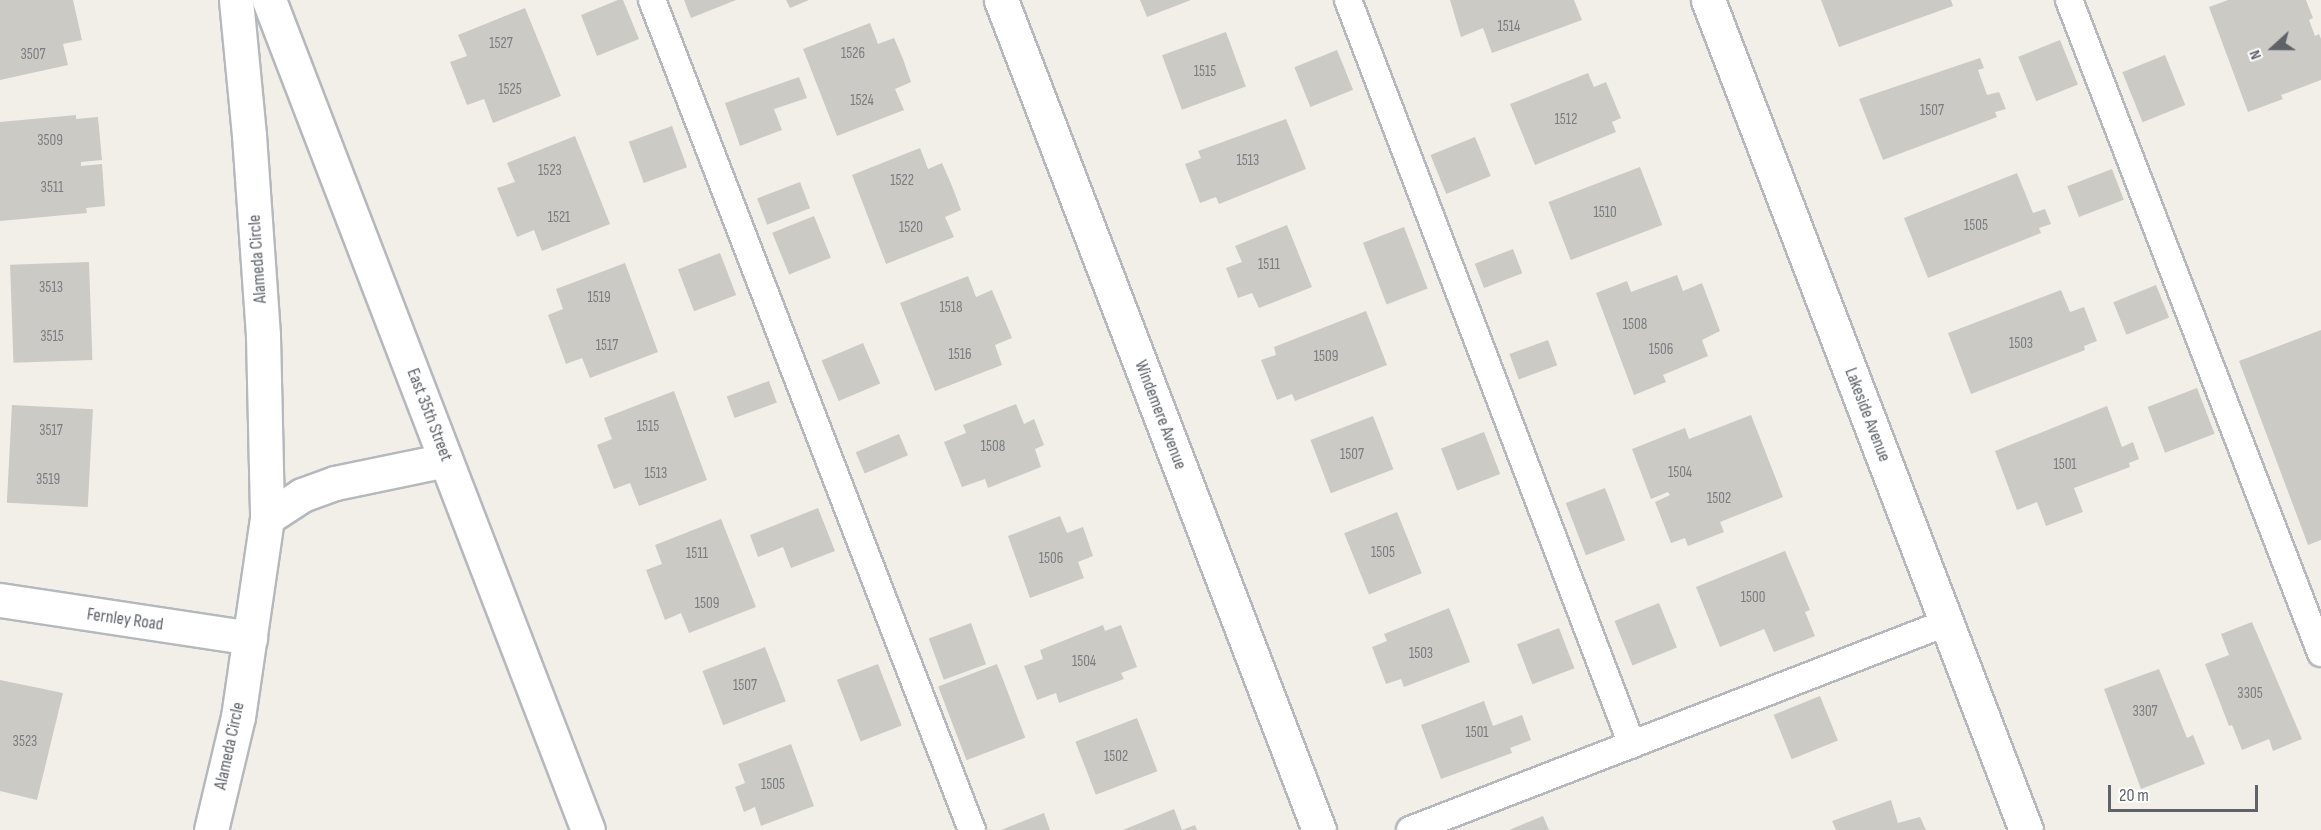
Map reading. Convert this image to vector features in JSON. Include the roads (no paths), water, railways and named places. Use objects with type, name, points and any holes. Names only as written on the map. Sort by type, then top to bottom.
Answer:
[{"type":"street","name":"Alameda Circle","points":[[211,830],[238,717],[267,518],[263,336],[249,135],[236,0]]},
{"type":"street","name":"East 35th Street","points":[[269,0],[588,830]]},
{"type":"street","name":"Windemere Avenue","points":[[1001,0],[1320,830]]},
{"type":"street","name":"Lakeside Avenue","points":[[1708,0],[2026,830]]},
{"type":"street","points":[[267,518],[302,495],[335,483],[446,460]]},
{"type":"street","name":"Fernley Road","points":[[0,600],[250,638]]},
{"type":"lane","points":[[652,0],[972,830]]},
{"type":"lane","points":[[1348,0],[1632,745]]},
{"type":"lane","points":[[2069,0],[2321,653]]},
{"type":"lane","points":[[1410,830],[1946,622]]}]
